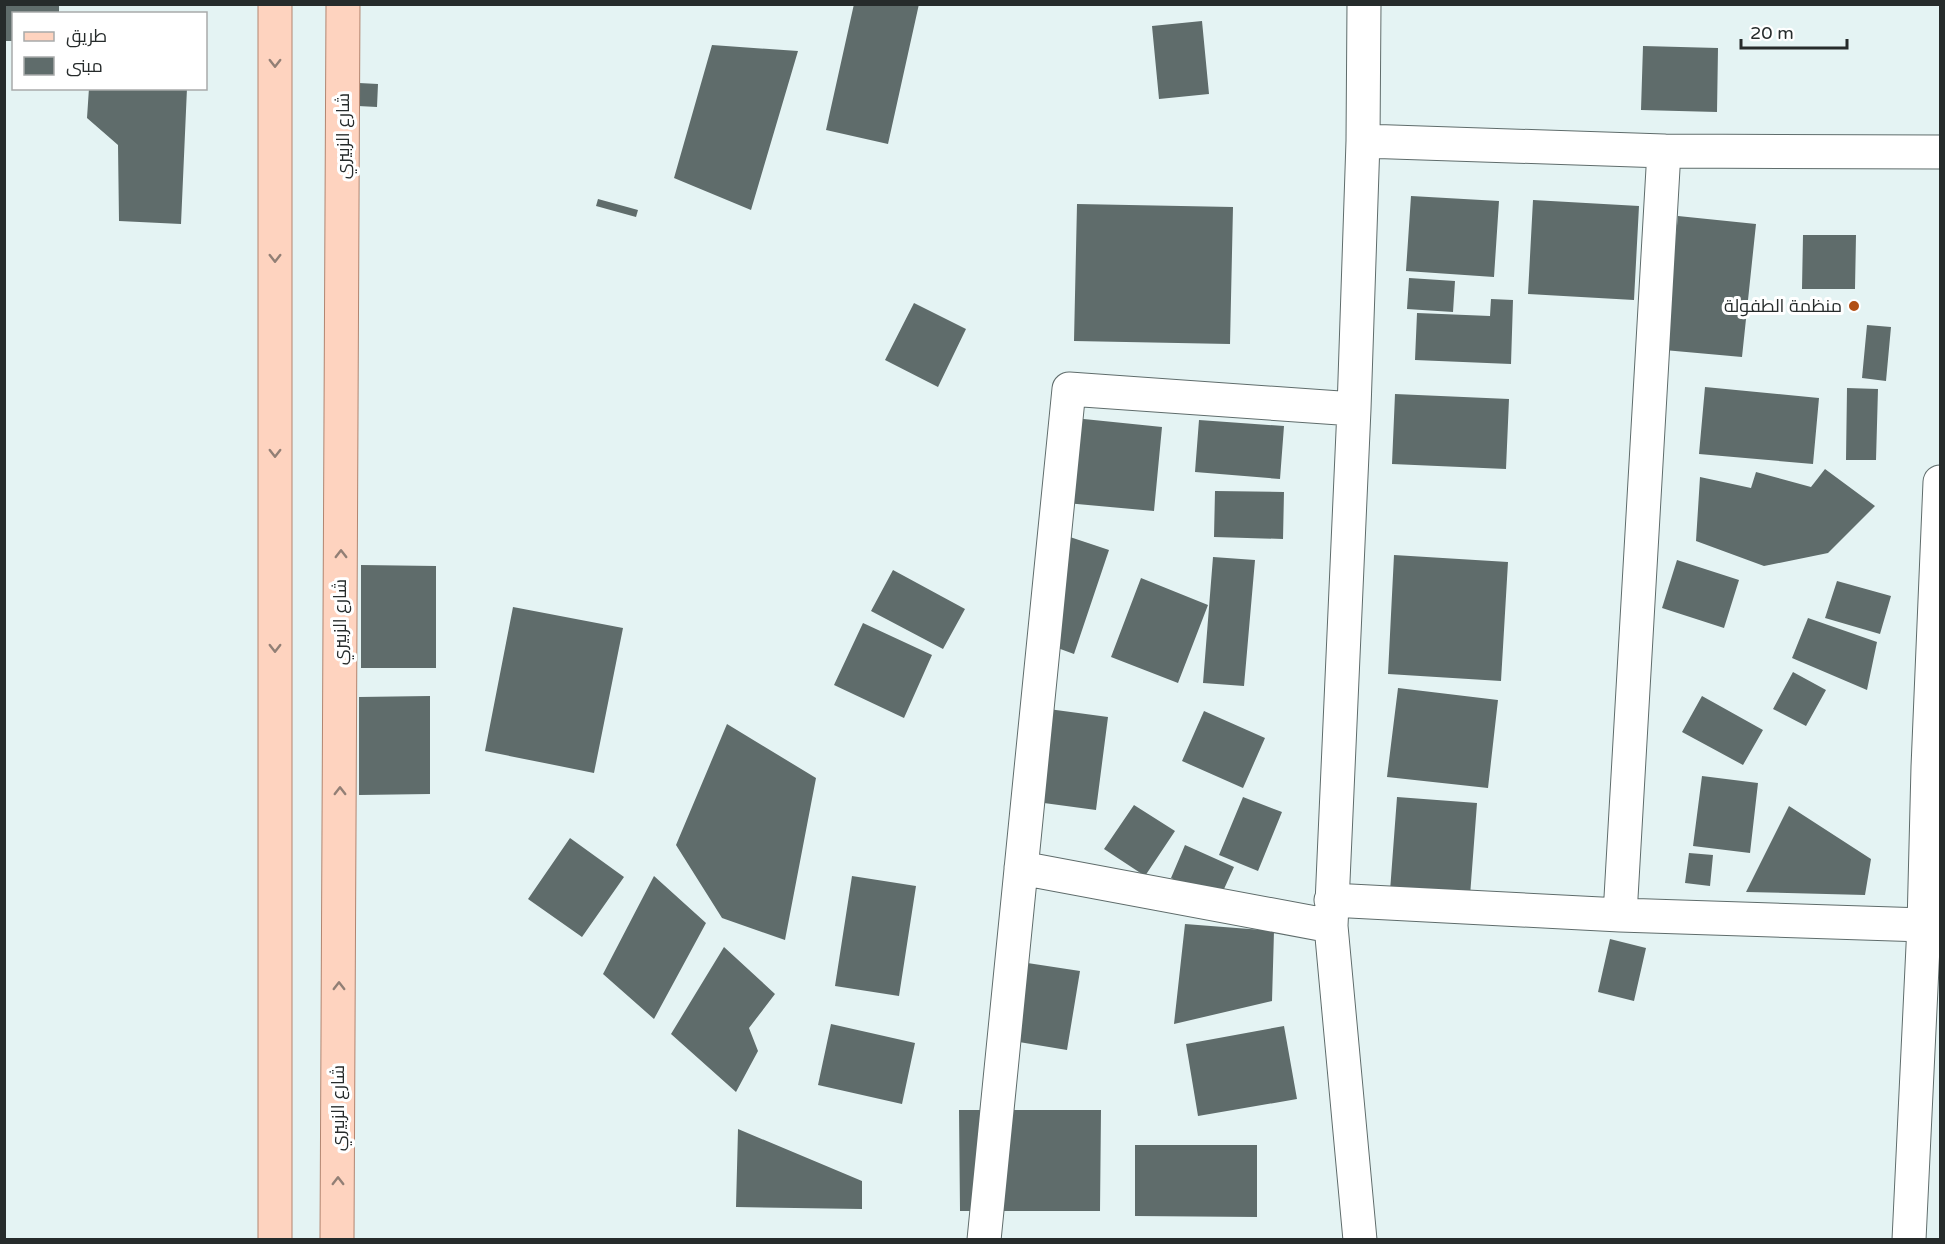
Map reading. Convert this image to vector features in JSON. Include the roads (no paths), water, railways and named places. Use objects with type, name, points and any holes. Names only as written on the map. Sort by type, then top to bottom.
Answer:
[{"type":"main road","points":[[275,4],[275,1239]]},
{"type":"main road","name":"شارع الزبيري","points":[[337,1239],[344,4]]},
{"type":"street","points":[[1360,1239],[1331,913],[1354,409],[1363,141],[1364,4]]},
{"type":"street","points":[[1363,141],[1664,151],[1941,152]]},
{"type":"street","points":[[1620,915],[1664,151]]},
{"type":"street","points":[[984,1239],[1069,389],[1354,409]]},
{"type":"street","points":[[1909,1239],[1928,1084],[1924,925],[1934,767],[1941,482]]},
{"type":"street","points":[[1021,868],[1331,913],[1620,915],[1924,925]]},
{"type":"place","name":"منظمة الطفولة","points":[[1854,306]]}]
